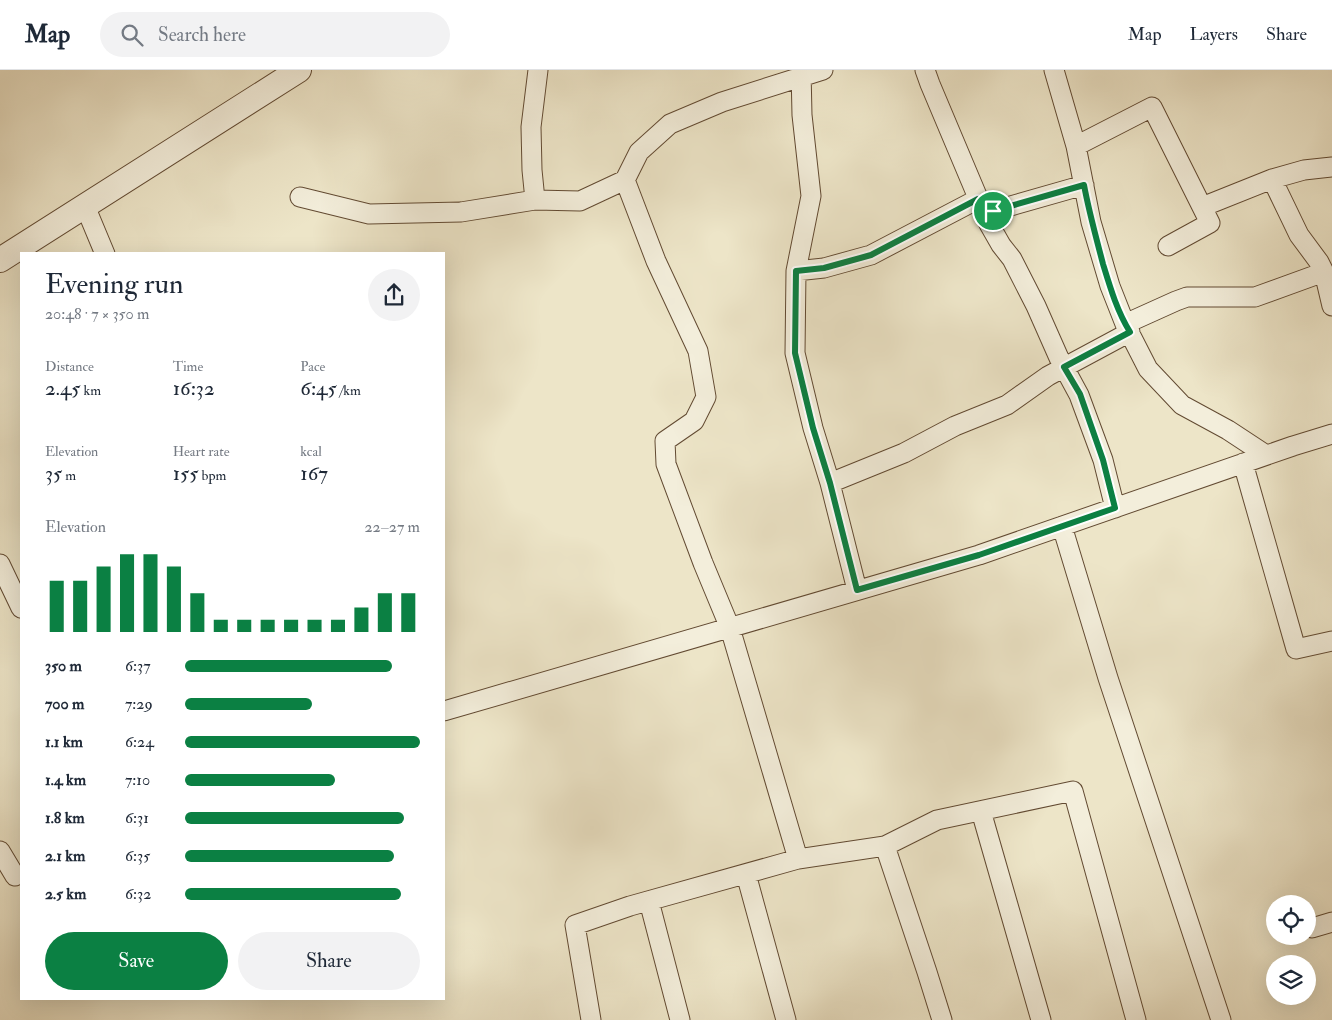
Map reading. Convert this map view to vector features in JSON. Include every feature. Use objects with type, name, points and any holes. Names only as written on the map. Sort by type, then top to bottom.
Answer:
[{"type":"street","points":[[0,260],[299,70]]},
{"type":"street","points":[[535,200],[531,127],[538,70]]},
{"type":"street","points":[[300,197],[369,214],[461,212],[535,200],[580,201],[624,180],[639,152],[670,124],[722,102],[802,74],[823,70]]},
{"type":"street","points":[[925,70],[989,224],[1000,245],[1012,259],[1036,306],[1059,358],[1080,394],[1103,460],[1115,508]]},
{"type":"street","points":[[1054,70],[1076,146],[1091,222],[1110,286],[1148,369],[1182,405],[1228,430],[1266,455]]},
{"type":"street","points":[[802,74],[802,115],[811,196],[796,271],[795,353],[813,428],[830,483],[857,590]]},
{"type":"street","points":[[1076,146],[1152,107],[1210,223],[1168,246]]},
{"type":"street","points":[[1202,207],[1272,179],[1304,170],[1332,167]]},
{"type":"street","points":[[1272,179],[1299,236],[1319,262],[1324,272],[1332,306]]},
{"type":"street","points":[[624,180],[656,261],[698,351],[706,397],[694,421],[664,440],[666,464],[703,563],[730,628],[798,859]]},
{"type":"street","points":[[978,199],[993,211],[1084,185]]},
{"type":"street","points":[[796,271],[824,268],[871,255],[978,199]]},
{"type":"street","points":[[85,206],[104,252]]},
{"type":"street","points":[[830,483],[904,453],[955,426],[1007,405],[1048,376],[1176,301],[1187,298],[1255,297],[1324,272]]},
{"type":"street","points":[[445,711],[979,555],[1266,455],[1332,434]]},
{"type":"street","points":[[1243,463],[1296,649],[1332,641]]},
{"type":"street","points":[[1062,526],[1108,678],[1221,1020]]},
{"type":"street","points":[[0,564],[20,606]]},
{"type":"street","points":[[591,1020],[575,925],[649,901],[798,859],[885,846],[937,820],[1073,791],[1136,1020]]},
{"type":"street","points":[[981,811],[1040,1020]]},
{"type":"street","points":[[885,846],[942,1020]]},
{"type":"street","points":[[0,851],[12,877]]},
{"type":"street","points":[[746,874],[786,1020]]},
{"type":"street","points":[[649,901],[680,1020]]},
{"type":"street","points":[[1316,927],[1332,922]]},
{"type":"route","points":[[1084,185],[1091,222],[1110,286],[1130,332],[1064,367],[1080,394],[1103,460],[1115,508],[979,555],[857,590],[830,483],[813,428],[795,353],[796,271],[824,268],[871,255],[978,199],[993,211],[1084,185]]}]
